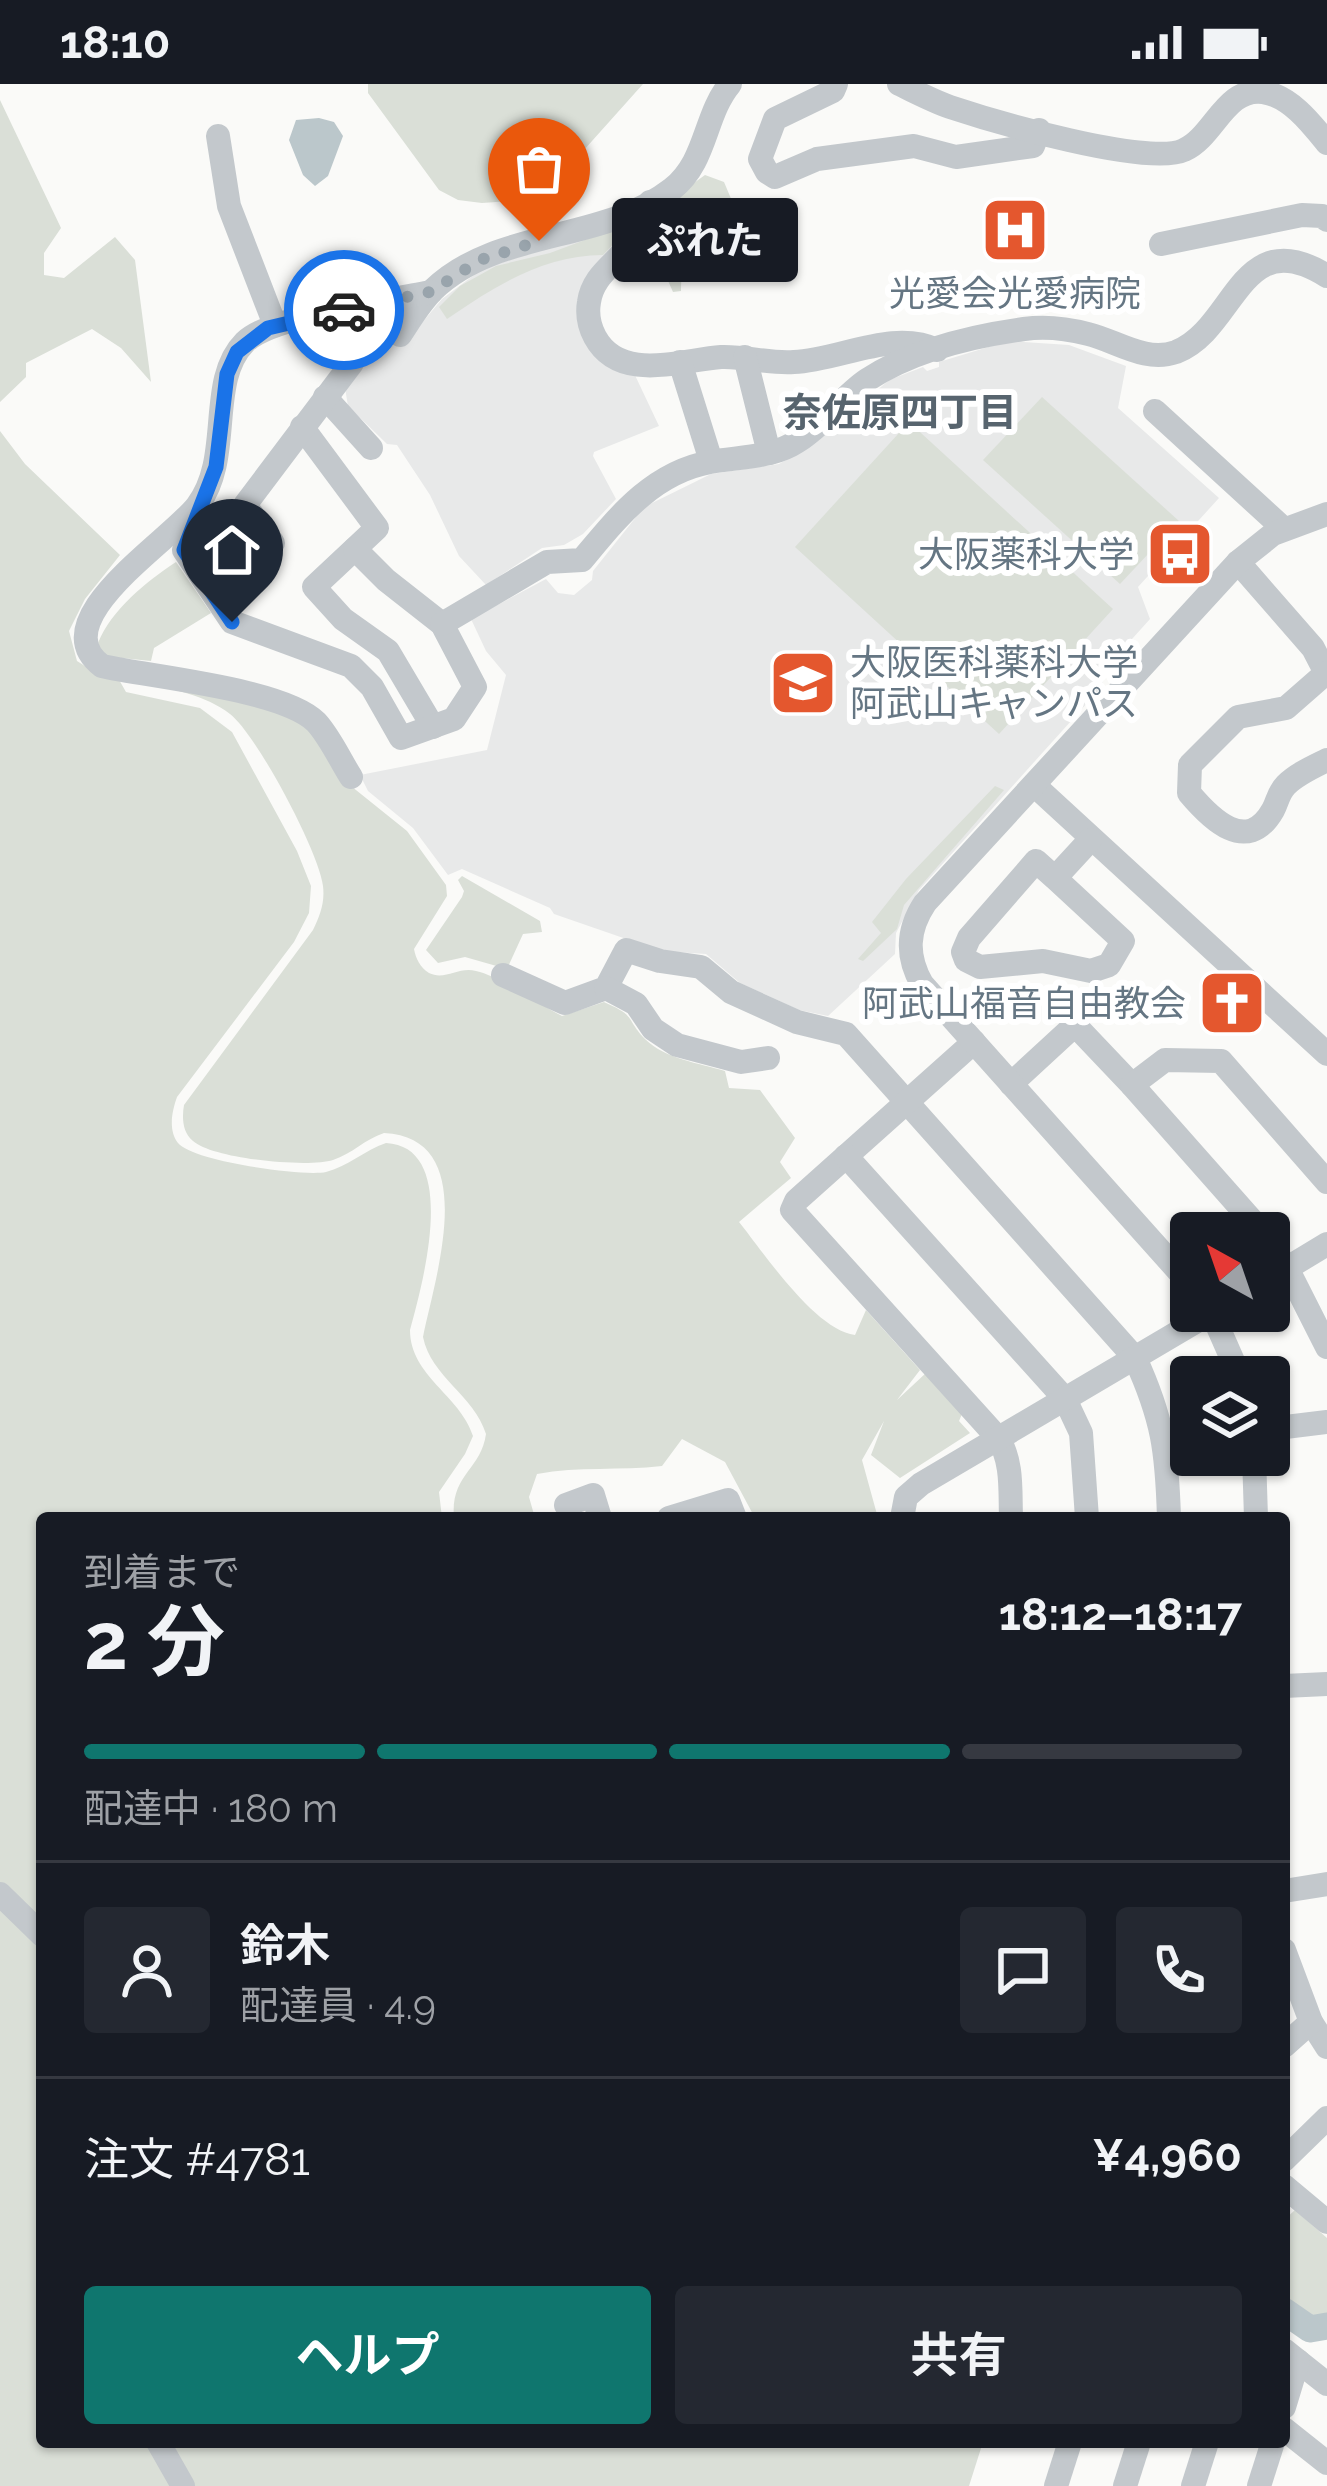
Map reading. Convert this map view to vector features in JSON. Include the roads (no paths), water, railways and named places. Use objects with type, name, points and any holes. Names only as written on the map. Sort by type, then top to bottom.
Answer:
[{"type":"street","points":[[355,549],[442,624],[475,687],[454,719],[401,738],[368,682],[351,667],[232,622],[184,550],[218,460],[230,366],[248,340],[275,325],[430,292],[496,253],[650,202],[691,169],[718,101],[730,84]]},
{"type":"street","points":[[836,84],[833,91],[775,119],[760,159],[767,172],[775,177],[817,159],[914,146],[956,157],[1033,146],[1039,130]]},
{"type":"street","points":[[899,84],[949,107],[1142,154],[1172,154],[1197,142],[1236,99],[1270,89],[1327,142]]},
{"type":"street","points":[[218,136],[229,206],[275,325]]},
{"type":"street","points":[[650,202],[628,246],[594,285],[589,317],[599,344],[622,361],[640,366],[745,357],[811,362],[909,340],[937,350]]},
{"type":"street","points":[[1161,244],[1302,214],[1322,215],[1327,220]]},
{"type":"street","points":[[1269,221],[1273,262]]},
{"type":"street","points":[[442,624],[547,562],[582,560],[641,494],[674,474],[711,461],[769,453],[805,436],[865,381],[937,350],[1029,328],[1087,334],[1141,354],[1174,353],[1197,339],[1240,282],[1273,262],[1306,263],[1327,276]]},
{"type":"street","points":[[400,335],[430,292]]},
{"type":"street","points":[[248,576],[273,543],[245,505],[352,363],[343,311]]},
{"type":"street","points":[[745,357],[769,453]]},
{"type":"street","points":[[680,362],[711,461]]},
{"type":"street","points":[[325,397],[371,448]]},
{"type":"street","points":[[1155,411],[1284,529]]},
{"type":"street","points":[[302,427],[377,528],[314,587],[344,619],[391,653],[433,727]]},
{"type":"street","points":[[203,498],[87,620],[83,634],[90,657],[136,680],[231,689],[303,713],[320,728],[351,777]]},
{"type":"street","points":[[1170,1262],[918,977],[911,955],[912,929],[925,903],[1238,562],[1284,529],[1327,514]]},
{"type":"street","points":[[1238,562],[1313,648],[1327,674],[1286,708],[1238,717],[1225,728],[1190,765],[1189,793],[1222,828],[1238,831],[1268,817],[1287,783],[1327,760]]},
{"type":"street","points":[[1034,785],[1327,1054]]},
{"type":"street","points":[[1055,878],[1090,840]]},
{"type":"street","points":[[1036,861],[1055,878],[1124,941],[1108,965],[1091,971],[1043,961],[980,967],[966,960],[963,952],[969,938],[1036,861]]},
{"type":"street","points":[[503,975],[565,1003],[606,988],[626,950],[660,962],[701,967],[731,992],[797,1022],[843,1033],[1135,1358],[1156,1405],[1166,1444],[1168,1512]]},
{"type":"street","points":[[606,988],[636,1004],[653,1029],[677,1045],[742,1062],[768,1058]]},
{"type":"street","points":[[1011,1084],[1075,1025],[1245,1212]]},
{"type":"street","points":[[974,1042],[796,1201],[793,1213],[998,1438],[1007,1452],[1011,1512]]},
{"type":"street","points":[[1132,1084],[1165,1060],[1221,1061],[1327,1182]]},
{"type":"street","points":[[846,1156],[1065,1399],[1081,1433],[1087,1512]]},
{"type":"street","points":[[1290,1266],[1327,1244]]},
{"type":"street","points":[[1290,1291],[1327,1346]]},
{"type":"street","points":[[903,1512],[906,1497],[921,1484],[1179,1332]]},
{"type":"street","points":[[1290,1427],[1327,1421]]},
{"type":"street","points":[[1255,1476],[1256,1512]]},
{"type":"street","points":[[566,1505],[593,1496],[598,1512]]},
{"type":"street","points":[[688,1512],[728,1500],[733,1512]]},
{"type":"street","points":[[1290,1686],[1327,1684]]},
{"type":"street","points":[[1290,1890],[1327,1884]]},
{"type":"street","points":[[0,1894],[36,1929]]},
{"type":"street","points":[[1290,1966],[1311,2022],[1327,2047]]},
{"type":"street","points":[[1290,2041],[1311,2022]]},
{"type":"street","points":[[1290,2154],[1327,2119]]},
{"type":"street","points":[[1290,2191],[1327,2222]]},
{"type":"street","points":[[1291,2356],[1327,2384]]},
{"type":"street","points":[[1290,2434],[1327,2463]]},
{"type":"street","points":[[161,2448],[182,2486]]},
{"type":"street","points":[[1057,2486],[1068,2448]]},
{"type":"street","points":[[1125,2486],[1137,2448]]},
{"type":"street","points":[[1193,2486],[1205,2448]]},
{"type":"street","points":[[1259,2486],[1271,2448]]},
{"type":"waterway","points":[[1290,2315],[1310,2329],[1327,2326]]},
{"type":"place","name":"光愛会光愛病院","points":[[1015,230]]},
{"type":"place","name":"ぷれた","points":[[539,241]]},
{"type":"place","name":"大阪薬科大学","points":[[1180,554]]},
{"type":"place","name":"大阪医科薬科大学 阿武山キャンパス","points":[[803,683]]},
{"type":"place","name":"阿武山福音自由教会","points":[[1232,1003]]},
{"type":"district","name":"奈佐原四丁目","points":[[900,412]]}]
